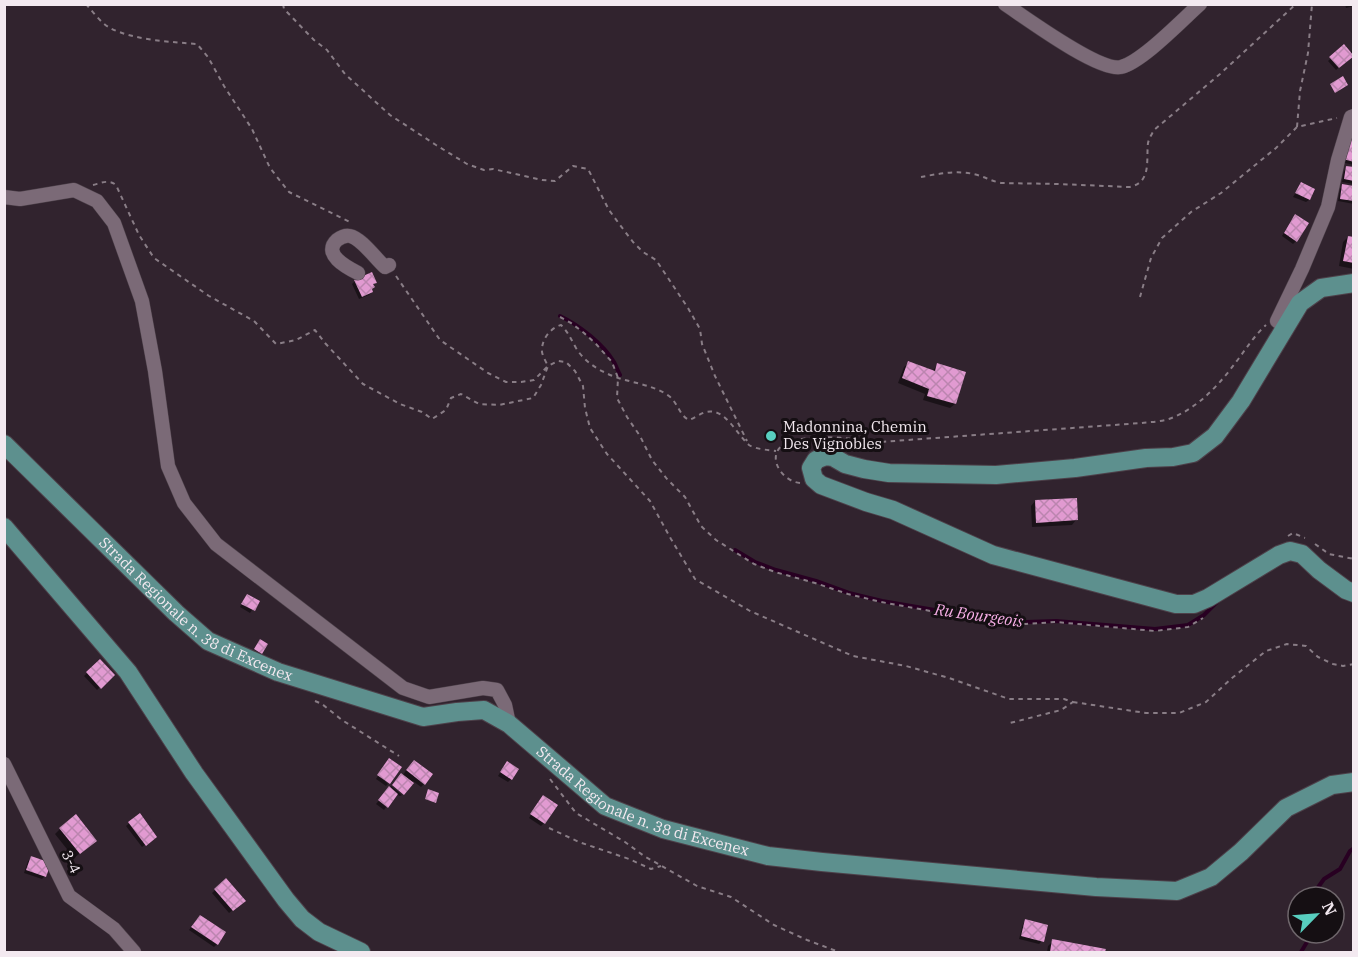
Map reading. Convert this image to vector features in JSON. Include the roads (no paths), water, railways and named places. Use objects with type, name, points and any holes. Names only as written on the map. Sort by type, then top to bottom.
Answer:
[{"type":"main road","points":[[1353,283],[1320,288],[1300,303],[1282,324],[1241,401],[1215,436],[1193,453],[1075,468],[996,475],[889,473],[845,464],[826,456],[816,460],[811,468],[814,479],[821,485],[893,510],[993,555],[1176,604],[1194,604],[1208,598],[1290,551],[1302,554],[1319,570],[1353,593]]},
{"type":"main road","name":"Strada Regionale n. 38 di Excenex","points":[[4,444],[176,613],[208,641],[278,672],[423,717],[484,710],[509,724],[605,806],[663,829],[768,856],[1096,887],[1178,891],[1211,878],[1286,808],[1332,785],[1353,782]]},
{"type":"main road","points":[[4,526],[128,672],[194,773],[286,900],[302,919],[319,932],[361,952]]},
{"type":"street","points":[[1005,4],[1085,57],[1108,67],[1120,67],[1141,57],[1200,4]]},
{"type":"street","points":[[1282,324],[1328,207],[1338,160],[1352,116]]},
{"type":"street","points":[[4,197],[20,199],[74,190],[97,201],[114,223],[142,301],[155,371],[168,466],[184,503],[216,544],[403,688],[429,697],[483,688],[497,690],[505,705],[509,724]]},
{"type":"street","points":[[358,273],[337,260],[333,254],[332,247],[342,236],[349,235],[357,239],[385,267],[389,265]]},
{"type":"street","name":"3-4","points":[[4,764],[69,896],[114,929],[134,952]]},
{"type":"waterway","name":"Ru Bourgeois","points":[[560,316],[597,342],[614,362],[620,375]]},
{"type":"waterway","name":"Ru Bourgeois","points":[[735,550],[755,562],[776,570],[849,593],[958,614],[1026,622],[1056,621],[1155,629],[1188,625],[1204,615],[1217,602]]},
{"type":"waterway","points":[[1320,885],[1324,879],[1340,869],[1354,848]]},
{"type":"waterway","points":[[1301,952],[1305,945]]},
{"type":"place","name":"Madonnina, Chemin Des Vignobles","points":[[771,436]]}]
